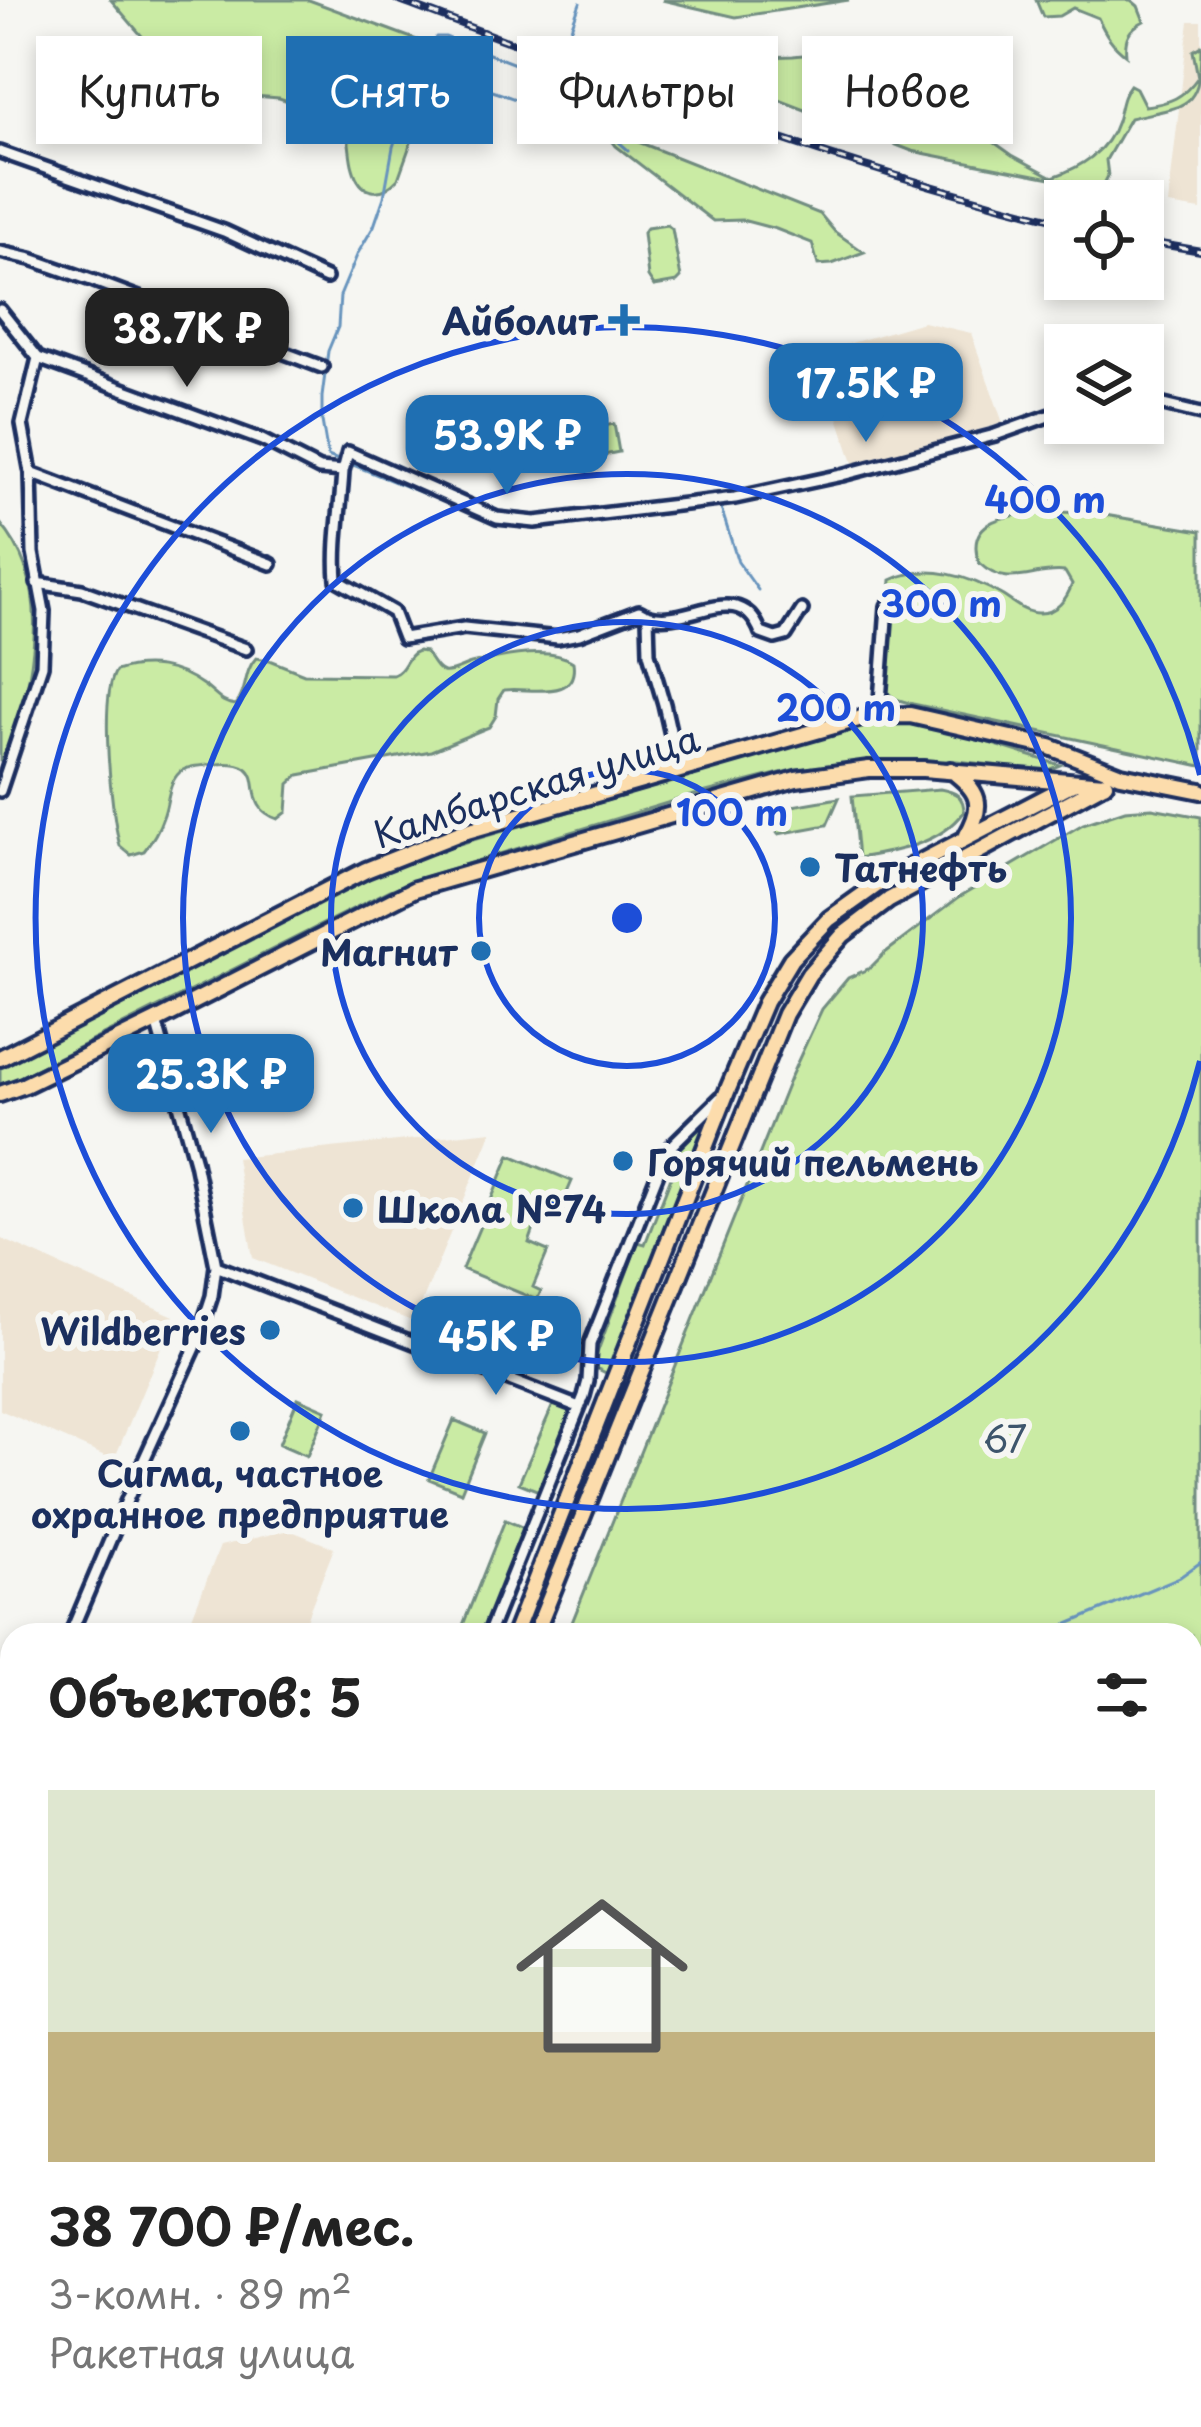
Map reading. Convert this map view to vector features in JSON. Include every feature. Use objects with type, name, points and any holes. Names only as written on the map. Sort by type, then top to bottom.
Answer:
[{"type":"main road","name":"Камбарская улица","points":[[0,1058],[366,870],[460,832],[880,714],[910,715],[1050,747],[1111,776],[1201,791]]},
{"type":"main road","name":"Камбарская улица","points":[[0,1094],[156,1022],[415,889],[796,779],[869,770],[951,770],[1077,781]]},
{"type":"main road","points":[[951,770],[978,801],[966,837]]},
{"type":"main road","points":[[519,1623],[728,1089],[765,1003],[791,959],[829,919],[878,884],[1053,792],[1077,781],[1111,776]]},
{"type":"main road","points":[[540,1623],[785,1015],[809,974],[843,935],[889,901],[1111,776]]},
{"type":"main road","points":[[1053,792],[1061,807]]},
{"type":"street","points":[[0,152],[224,232],[326,278]]},
{"type":"street","points":[[0,253],[31,259],[322,367]]},
{"type":"street","points":[[0,310],[38,358],[262,440],[319,469],[343,471]]},
{"type":"street","points":[[0,791],[42,665],[44,611],[33,553],[31,472],[22,424],[38,358]]},
{"type":"street","points":[[1164,405],[1201,414]]},
{"type":"street","points":[[802,610],[786,634],[775,638],[761,633],[755,617],[730,605],[670,616],[648,617],[639,611],[558,638],[464,628],[403,638],[393,612],[337,580],[335,551],[348,452],[497,518],[535,523],[778,488],[995,435],[1044,418]]},
{"type":"street","points":[[31,472],[271,564]]},
{"type":"street","points":[[37,583],[82,590],[246,649]]},
{"type":"street","points":[[880,714],[887,606]]},
{"type":"street","points":[[648,617],[649,652],[679,770]]},
{"type":"street","points":[[75,1623],[195,1348],[212,1296],[216,1266],[195,1162],[156,1022]]},
{"type":"street","points":[[493,1623],[579,1407],[588,1382],[590,1344],[667,1150],[728,1089]]},
{"type":"street","points":[[216,1266],[579,1407]]},
{"type":"street","points":[[551,1475],[574,1485]]},
{"type":"shaded area","points":[[1189,21],[1201,21],[1201,210],[1168,205]]},
{"type":"shaded area","points":[[923,322],[971,333],[1003,423],[854,466],[817,353]]},
{"type":"shaded area","name":"Школа №74","points":[[492,1131],[414,1322],[253,1258],[236,1158]]},
{"type":"shaded area","points":[[0,1238],[174,1316],[114,1460],[0,1410]]},
{"type":"shaded area","points":[[289,1530],[334,1548],[305,1623],[190,1623],[220,1546]]},
{"type":"green space","points":[[111,0],[309,0],[406,36],[286,36],[286,100],[262,97],[262,36],[142,36]]},
{"type":"green space","points":[[662,0],[849,0],[736,17]]},
{"type":"green space","points":[[1036,0],[1131,0],[1144,21],[1129,34],[1126,55],[1098,18],[1073,8],[1059,16],[1043,17]]},
{"type":"green space","points":[[1201,46],[1198,83],[1193,94],[1177,107],[1130,118],[1106,160],[1106,180],[1061,180],[894,144],[996,144],[1053,177],[1100,150],[1113,132],[1130,85],[1145,106],[1169,101],[1187,90],[1198,77],[1193,51]]},
{"type":"green space","points":[[802,55],[802,109],[778,100],[778,57]]},
{"type":"green space","points":[[349,144],[410,144],[398,179],[384,189],[371,191],[360,184]]},
{"type":"green space","points":[[643,144],[820,214],[835,232],[864,252],[818,265],[812,243],[742,220],[713,221],[616,146]]},
{"type":"green space","points":[[667,225],[672,229],[681,278],[654,286],[648,277],[643,233]]},
{"type":"green space","points":[[614,424],[619,452],[568,462],[563,434]]},
{"type":"green space","points":[[1060,512],[1201,531],[1201,766],[909,703],[884,687],[891,580],[919,573],[948,574],[990,589],[1028,611],[1050,611],[1064,600],[1072,584],[1065,572],[1000,576],[979,563],[976,546],[979,533],[1000,519]]},
{"type":"green space","points":[[0,523],[18,549],[34,606],[31,666],[7,762],[0,761]]},
{"type":"green space","points":[[418,651],[425,652],[443,672],[495,658],[538,654],[573,662],[573,675],[561,688],[504,690],[489,727],[431,751],[299,775],[289,784],[287,812],[278,819],[258,803],[251,773],[244,767],[186,769],[173,782],[161,821],[144,851],[131,855],[120,846],[107,729],[116,671],[139,666],[172,670],[236,705],[256,658],[304,674],[393,675]]},
{"type":"green space","points":[[900,721],[944,729],[1060,765],[1046,771],[957,761],[865,762],[796,769],[687,797],[390,890],[0,1087],[0,1067],[422,855],[854,728]]},
{"type":"green space","points":[[940,789],[955,793],[963,802],[964,812],[954,823],[916,845],[858,858],[852,796]]},
{"type":"green space","points":[[839,798],[827,825],[778,834],[763,811]]},
{"type":"green space","name":"67","points":[[1152,808],[1201,817],[1201,1623],[572,1623],[822,1009],[848,978],[870,968],[959,897],[1083,824],[1125,810]]},
{"type":"green space","points":[[709,1118],[608,1374],[596,1368],[596,1356],[638,1242],[645,1244],[676,1164],[672,1157]]},
{"type":"green space","points":[[510,1155],[572,1181],[557,1216],[536,1208],[529,1223],[535,1226],[529,1243],[548,1251],[533,1287],[541,1291],[537,1300],[462,1269]]},
{"type":"green space","points":[[298,1398],[326,1410],[307,1456],[279,1444]]},
{"type":"green space","points":[[556,1398],[579,1407],[544,1493],[519,1483]]},
{"type":"green space","points":[[454,1420],[485,1433],[461,1492],[429,1479]]},
{"type":"green space","points":[[505,1520],[529,1530],[493,1623],[464,1623]]},
{"type":"waterway","points":[[568,36],[580,3]]},
{"type":"waterway","points":[[338,460],[328,456],[322,397],[340,296],[374,226],[410,95],[436,37],[517,65]]},
{"type":"waterway","points":[[493,92],[517,100]]},
{"type":"waterway","points":[[621,144],[628,150]]},
{"type":"waterway","points":[[756,498],[843,482],[1011,436]]},
{"type":"waterway","points":[[351,464],[512,526]]},
{"type":"waterway","points":[[720,505],[738,562],[758,590]]},
{"type":"waterway","points":[[531,528],[634,515]]},
{"type":"waterway","points":[[1071,1623],[1180,1577],[1201,1562]]},
{"type":"railway","points":[[397,0],[811,149],[1044,217]]},
{"type":"railway","points":[[1164,245],[1201,251]]},
{"type":"place","name":"Айболит","points":[[624,320]]},
{"type":"place","name":"Татнефть","points":[[810,867]]},
{"type":"place","name":"Магнит","points":[[481,951]]},
{"type":"place","name":"Горячий пельмень","points":[[623,1161]]},
{"type":"place","name":"Школа №74","points":[[353,1208]]},
{"type":"place","name":"Wildberries","points":[[270,1330]]},
{"type":"place","name":"Сигма, частное охранное предприятие","points":[[240,1431]]}]
